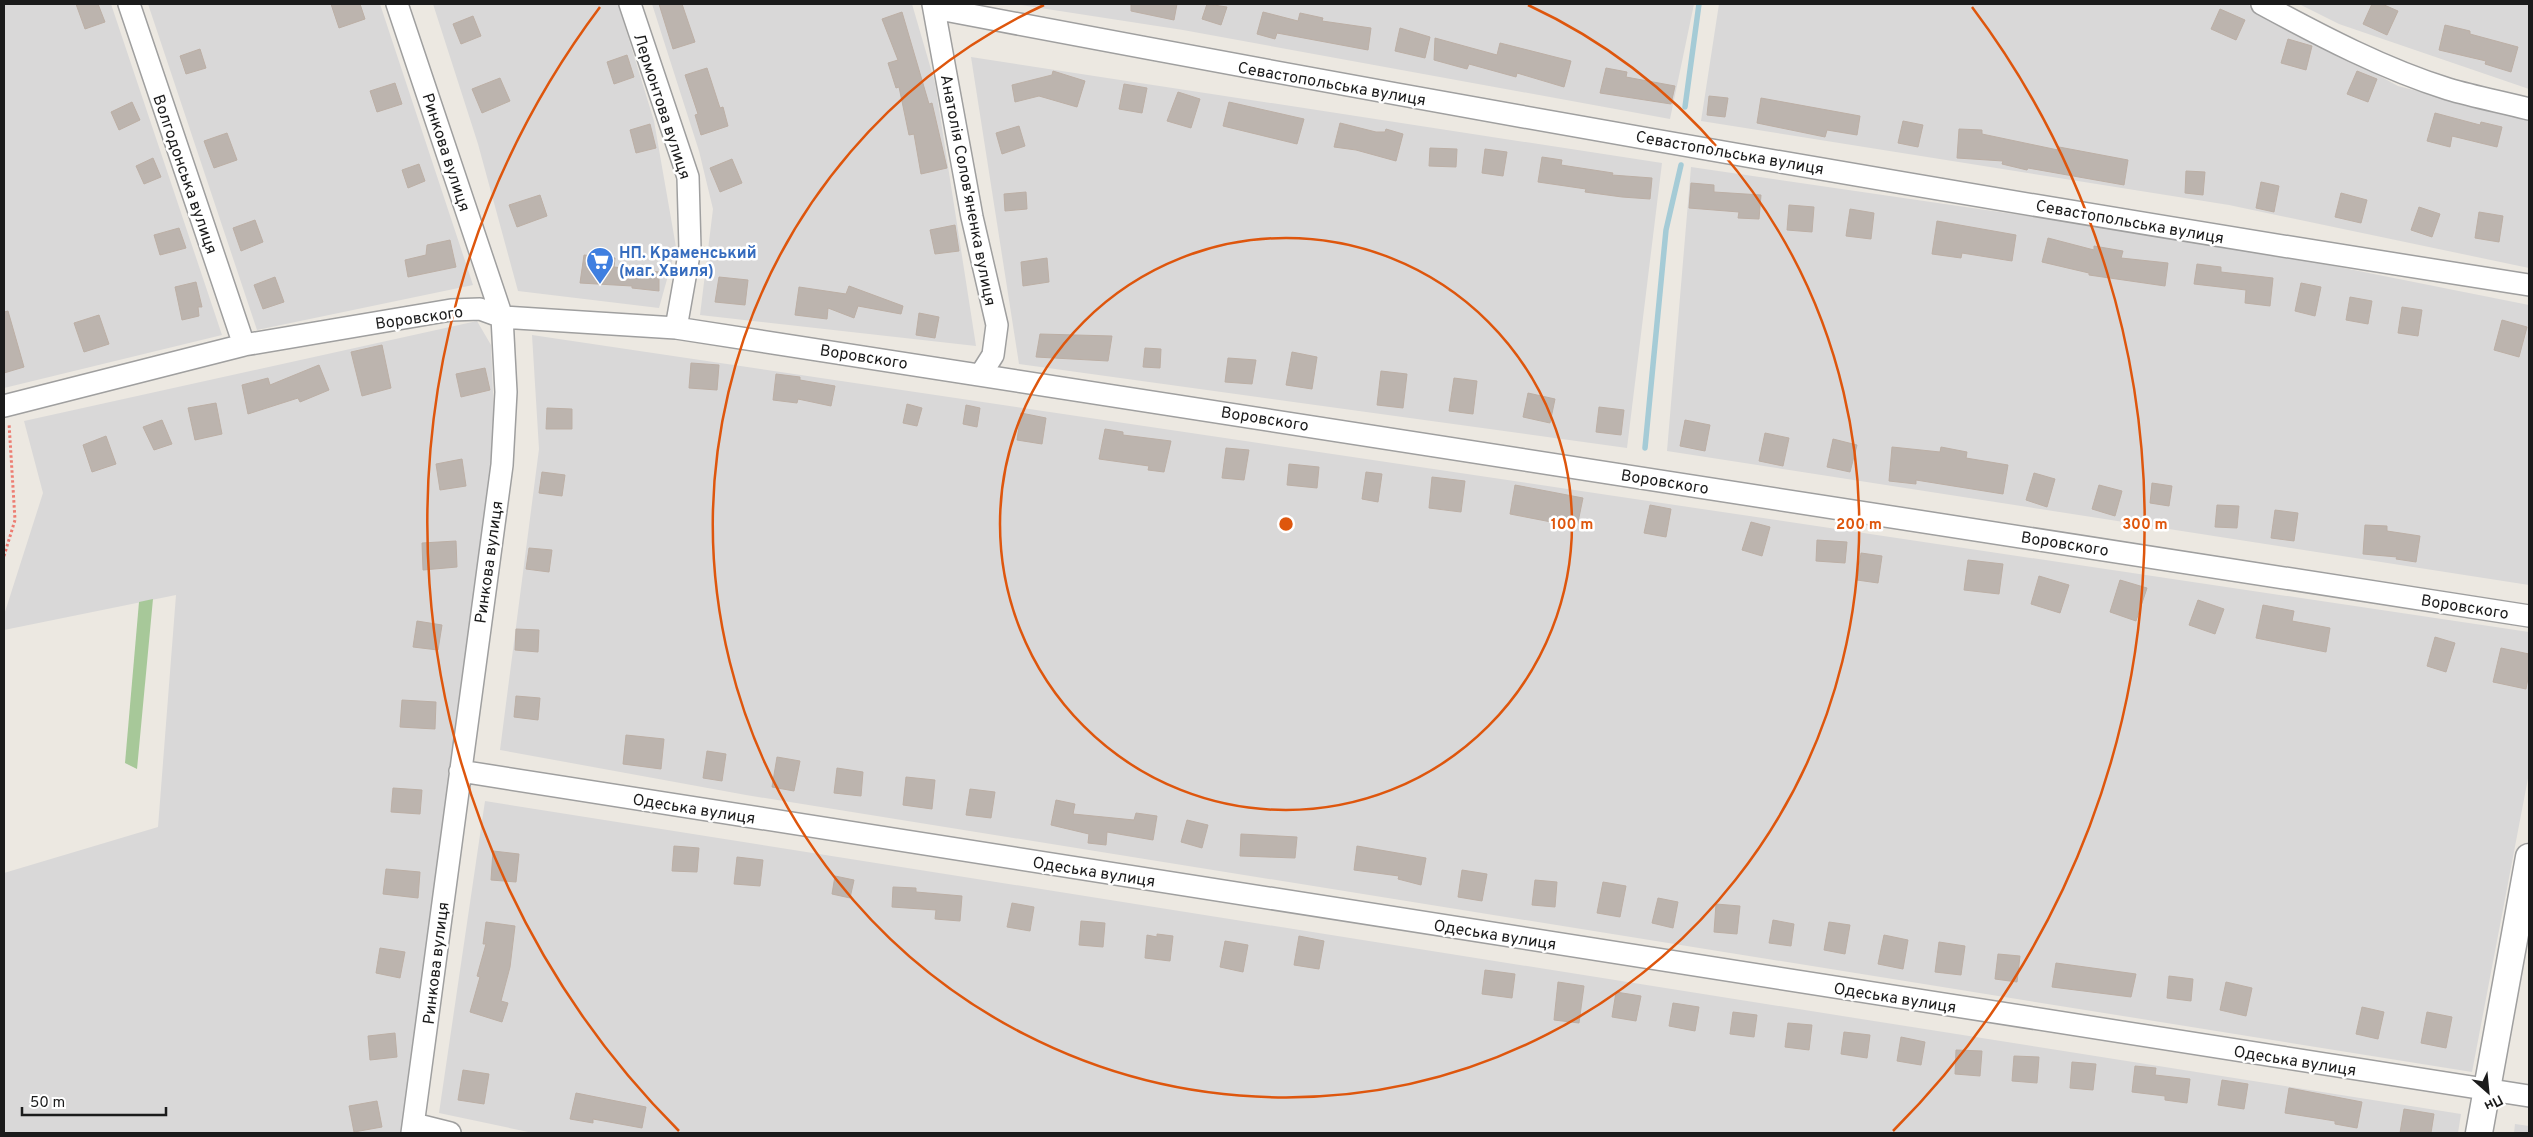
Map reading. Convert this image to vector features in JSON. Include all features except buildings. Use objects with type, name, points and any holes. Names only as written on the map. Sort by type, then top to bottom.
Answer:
[{"type":"street","name":"Волгодонська вулиця","points":[[128,4],[244,345]]},
{"type":"street","name":"Ринкова вулиця","points":[[398,4],[502,318],[506,392],[502,465],[413,1129]]},
{"type":"street","name":"Лермонтова вулиця","points":[[630,4],[688,177],[690,249],[676,328]]},
{"type":"street","points":[[2262,4],[2304,27],[2377,61],[2447,88],[2529,109]]},
{"type":"street","name":"Севастопольська вулиця","points":[[933,6],[1353,88],[2200,234],[2529,285]]},
{"type":"street","name":"Анатолія Солов'яненка вулиця","points":[[933,6],[972,217],[997,325],[993,355],[981,374]]},
{"type":"street","name":"Воровского","points":[[11,404],[244,345],[450,310],[480,309],[502,318],[676,328],[2529,616]]},
{"type":"street","name":"Одеська вулиця","points":[[460,771],[2529,1096]]},
{"type":"street","points":[[2479,1133],[2529,857]]},
{"type":"street","points":[[413,1129],[450,1133]]},
{"type":"path","points":[[4,556],[15,520],[9,424],[11,404]]},
{"type":"shaded area","points":[[4,4],[111,4],[222,335],[4,388]]},
{"type":"shaded area","points":[[148,4],[380,4],[473,285],[257,330]]},
{"type":"shaded area","points":[[433,4],[618,4],[654,121],[676,247],[659,308],[518,291],[478,144]]},
{"type":"shaded area","points":[[652,4],[912,4],[935,83],[976,346],[700,315],[713,209],[699,151]]},
{"type":"shaded area","points":[[1015,4],[1694,4],[1670,119],[1183,30]]},
{"type":"shaded area","points":[[1719,4],[2247,4],[2398,86],[2529,120],[2529,268],[2229,205],[1701,121]]},
{"type":"shaded area","points":[[2299,4],[2529,4],[2529,89],[2339,24]]},
{"type":"shaded area","points":[[971,57],[1662,163],[1627,448],[1019,364]]},
{"type":"shaded area","points":[[1691,167],[2239,247],[2529,305],[2529,585],[1667,451]]},
{"type":"shaded area","points":[[477,321],[491,345],[495,439],[401,1133],[4,1133],[4,873],[158,827],[176,595],[4,630],[4,615],[43,493],[24,421]]},
{"type":"shaded area","points":[[532,335],[2529,632],[2529,773],[2472,1072],[746,795],[500,750],[539,449]]},
{"type":"shaded area","points":[[485,801],[2461,1114],[2458,1133],[533,1133],[439,1113]]},
{"type":"shaded area","points":[[2515,1124],[2529,1126],[2529,1133],[2514,1133]]},
{"type":"green space","points":[[153,599],[137,769],[125,763],[139,602]]},
{"type":"waterway","points":[[1685,107],[1699,4]]},
{"type":"waterway","points":[[1645,448],[1666,230],[1681,165]]},
{"type":"place","name":"НП. Краменський (маг. Хвиля)","points":[[600,285]]}]
